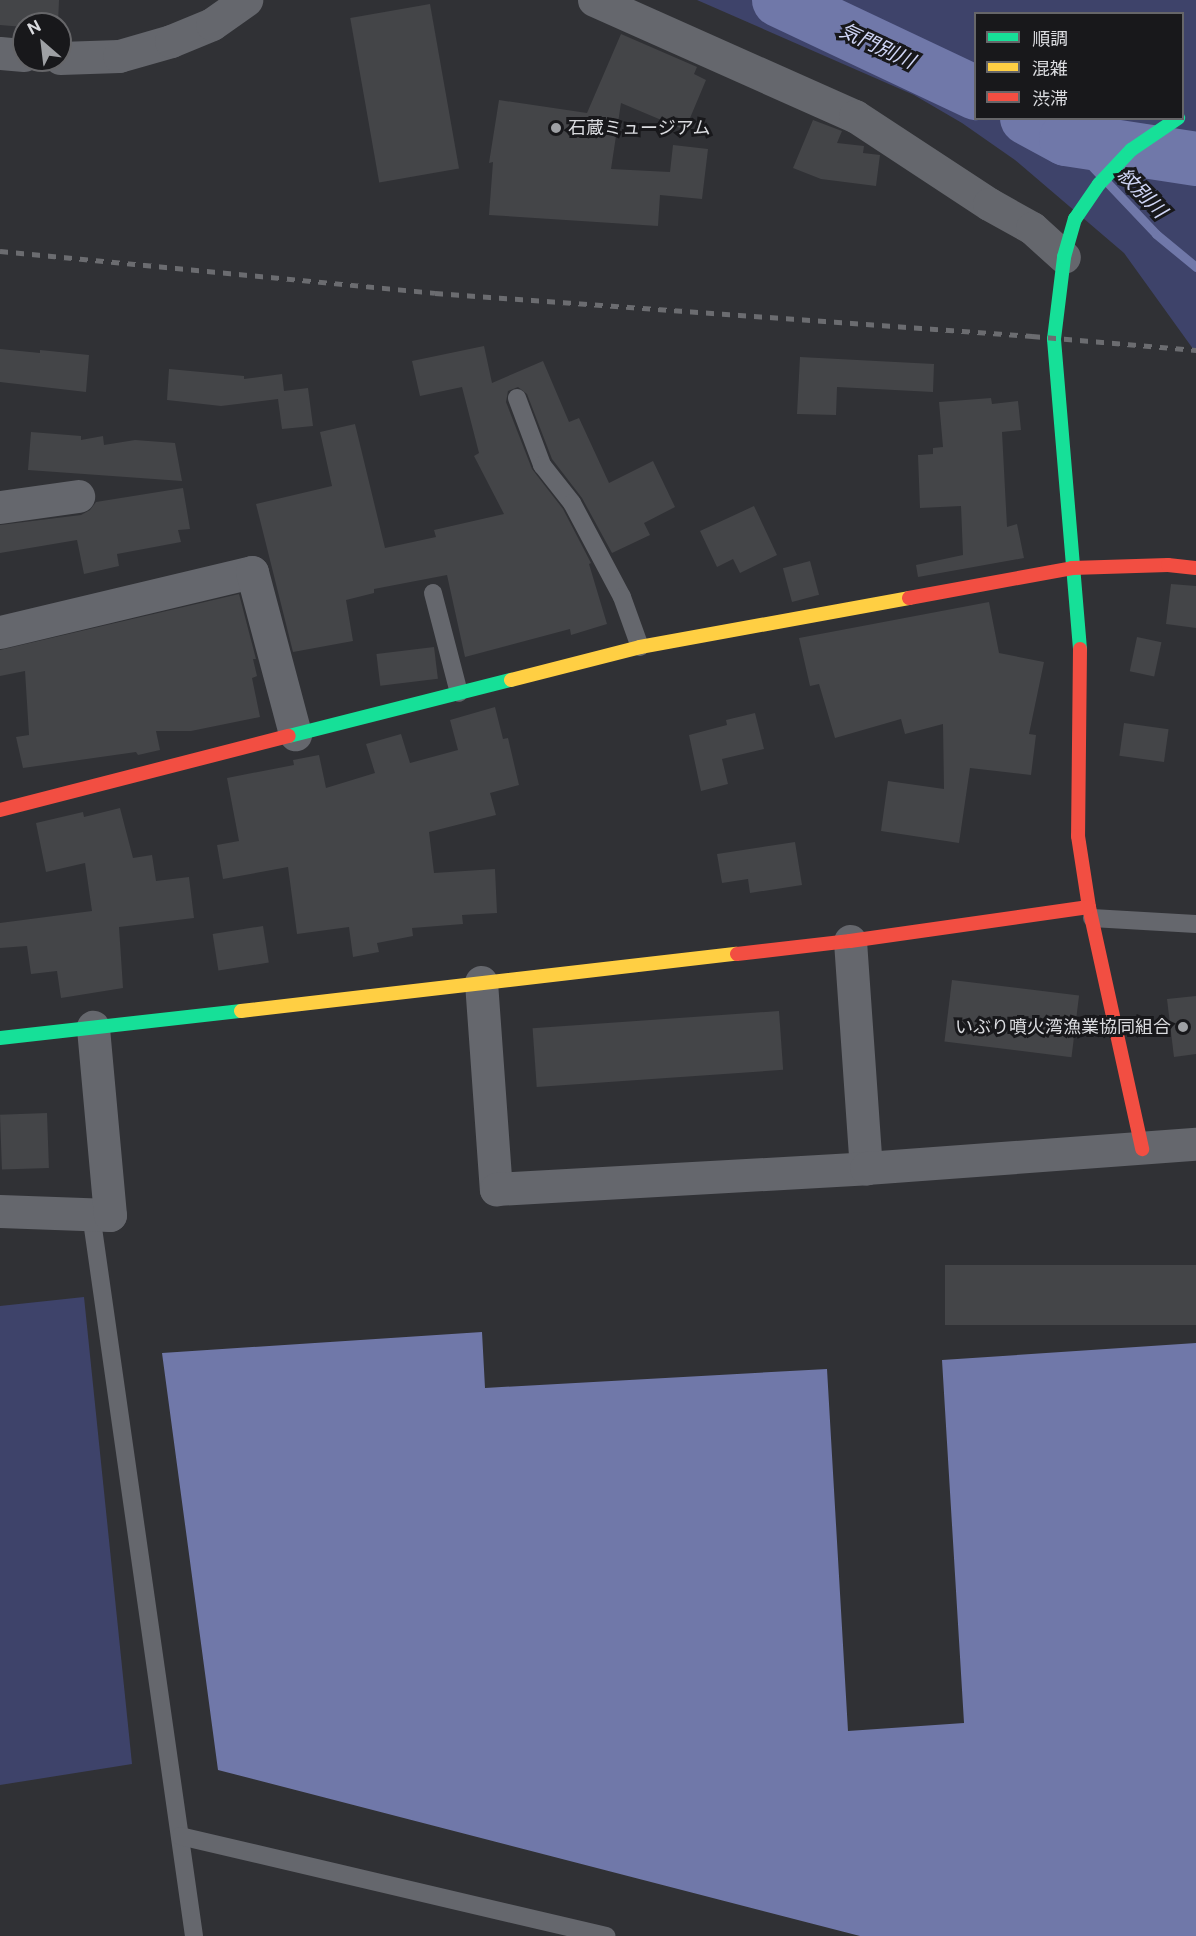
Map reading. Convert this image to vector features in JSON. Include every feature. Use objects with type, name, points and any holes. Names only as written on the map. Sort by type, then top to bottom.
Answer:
[{"type":"street","points":[[72,58],[119,56],[171,41],[212,24],[246,0]]},
{"type":"street","points":[[594,0],[855,116],[989,204],[1032,228],[1064,256]]},
{"type":"street","points":[[1142,1149],[1090,913],[1078,836],[1080,640],[1054,339],[1064,256],[1074,219],[1099,184],[1131,150],[1176,120]]},
{"type":"street","points":[[0,507],[78,496]]},
{"type":"street","points":[[0,810],[640,647],[1072,568],[1168,565],[1196,568]]},
{"type":"street","points":[[0,632],[252,572],[295,734]]},
{"type":"street","points":[[0,1038],[1090,913]]},
{"type":"street","points":[[850,941],[866,1168]]},
{"type":"street","points":[[481,982],[496,1189],[866,1168],[1196,1144]]},
{"type":"street","points":[[0,1211],[110,1215],[93,1027]]},
{"type":"lane","points":[[517,398],[542,465],[572,503],[622,597],[640,647]]},
{"type":"lane","points":[[433,592],[459,693]]},
{"type":"lane","points":[[1090,913],[1196,924]]},
{"type":"lane","points":[[91,1214],[194,1936]]},
{"type":"lane","points":[[180,1836],[606,1936]]},
{"type":"shaded area","points":[[697,0],[1196,0],[1196,353],[1124,253],[1015,160],[962,123],[914,95]]},
{"type":"shaded area","points":[[84,1297],[132,1764],[0,1785],[0,1306]]},
{"type":"shaded area","points":[[482,1332],[485,1388],[827,1369],[848,1731],[964,1723],[942,1360],[1196,1343],[1196,1936],[860,1936],[218,1770],[162,1353]]},
{"type":"building","points":[[0,0],[59,0],[58,12],[12,12],[12,26],[0,25]]},
{"type":"building","points":[[430,4],[459,168],[379,183],[350,18]]},
{"type":"building","points":[[621,34],[697,67],[694,74],[706,80],[685,130],[621,103],[611,169],[670,172],[673,145],[708,149],[702,199],[660,195],[658,226],[489,215],[493,162],[489,163],[499,100],[587,113]]},
{"type":"building","points":[[813,120],[842,131],[837,143],[864,146],[863,153],[880,155],[876,186],[821,179],[793,168]]},
{"type":"building","points":[[484,346],[492,383],[543,361],[569,422],[579,418],[609,483],[653,461],[675,507],[644,523],[650,535],[612,553],[582,498],[552,459],[527,394],[518,387],[508,391],[506,402],[532,469],[563,509],[591,563],[589,564],[607,624],[571,635],[570,629],[465,657],[447,575],[374,589],[374,593],[346,600],[353,641],[293,652],[256,504],[332,486],[320,432],[355,424],[385,548],[436,537],[434,530],[504,514],[474,456],[479,453],[462,387],[420,396],[412,361]]},
{"type":"building","points":[[0,349],[89,355],[86,392],[0,382]]},
{"type":"building","points":[[800,357],[934,364],[933,392],[837,387],[836,415],[797,414]]},
{"type":"building","points":[[169,369],[244,376],[244,379],[282,374],[284,391],[308,388],[313,426],[282,429],[278,399],[221,406],[167,400]]},
{"type":"building","points":[[991,398],[992,404],[1018,401],[1021,430],[1002,432],[1007,527],[1017,524],[1024,558],[918,577],[916,565],[963,555],[961,506],[920,508],[918,455],[933,454],[933,448],[943,447],[939,402]]},
{"type":"building","points":[[31,432],[81,436],[81,440],[103,436],[104,445],[135,440],[175,443],[182,481],[28,470]]},
{"type":"building","points":[[183,488],[190,529],[178,530],[181,542],[117,554],[119,566],[84,574],[77,540],[0,553],[0,525],[81,515],[90,510],[96,502]]},
{"type":"building","points":[[754,506],[777,555],[740,573],[733,559],[717,567],[700,531]]},
{"type":"building","points":[[810,561],[819,595],[792,602],[783,568]]},
{"type":"building","points":[[1171,584],[1196,586],[1196,628],[1166,624]]},
{"type":"building","points":[[239,594],[256,659],[253,659],[257,676],[252,678],[260,717],[191,731],[156,731],[160,750],[138,755],[136,752],[23,768],[16,737],[29,735],[25,671],[0,676],[0,650]]},
{"type":"building","points":[[989,602],[999,653],[1044,662],[1029,734],[1036,735],[1031,775],[970,768],[959,843],[881,831],[888,781],[944,789],[943,724],[905,734],[901,719],[835,738],[819,684],[810,686],[799,638]]},
{"type":"building","points":[[1137,637],[1161,642],[1154,676],[1130,671]]},
{"type":"building","points":[[434,647],[438,679],[380,686],[376,654]]},
{"type":"building","points":[[495,707],[503,739],[508,738],[519,785],[490,793],[496,815],[429,832],[434,873],[495,869],[497,913],[462,915],[463,924],[412,928],[413,936],[377,943],[379,952],[353,957],[349,927],[297,934],[288,867],[223,879],[217,845],[239,841],[227,778],[294,765],[293,760],[319,755],[326,788],[375,773],[366,744],[401,734],[410,763],[458,750],[450,720]]},
{"type":"building","points":[[755,713],[764,749],[722,759],[728,784],[701,791],[689,735],[727,725],[726,720]]},
{"type":"building","points":[[1124,723],[1169,729],[1164,762],[1119,756]]},
{"type":"building","points":[[120,808],[133,858],[152,855],[156,881],[189,877],[194,918],[119,927],[123,988],[61,998],[57,971],[31,974],[27,946],[0,948],[0,923],[92,911],[85,863],[46,872],[36,823],[83,812],[84,817]]},
{"type":"building","points":[[795,842],[802,885],[750,893],[748,879],[722,883],[717,854]]},
{"type":"building","points":[[263,926],[269,963],[218,971],[213,934]]},
{"type":"building","points":[[952,980],[1079,996],[1071,1057],[944,1042]]},
{"type":"building","name":"いぶり噴火湾漁業協同組合","points":[[1196,996],[1196,1054],[1174,1057],[1167,999]]},
{"type":"building","points":[[779,1011],[783,1070],[537,1087],[533,1028]]},
{"type":"building","points":[[47,1113],[49,1168],[2,1170],[0,1115]]},
{"type":"building","points":[[945,1265],[1196,1265],[1196,1325],[945,1325]]},
{"type":"waterway","name":"気門別川","points":[[779,0],[974,92]]},
{"type":"waterway","name":"気門別川","points":[[1031,120],[1066,139],[1196,159]]},
{"type":"waterway","name":"紋別川","points":[[1066,139],[1156,234],[1196,267]]},
{"type":"railway","points":[[0,251],[435,293],[1196,350]]},
{"type":"traffic: fast","points":[[1080,649],[1054,339],[1064,257],[1075,219],[1099,184],[1131,150],[1175,120]]},
{"type":"traffic: fast","points":[[289,736],[511,680]]},
{"type":"traffic: fast","points":[[0,1038],[241,1011]]},
{"type":"traffic: slow","points":[[511,680],[640,647],[909,598]]},
{"type":"traffic: slow","points":[[241,1011],[737,954]]},
{"type":"traffic: jam","points":[[909,598],[1072,568],[1168,565],[1196,568]]},
{"type":"traffic: jam","points":[[1080,649],[1078,836],[1089,907],[1142,1149]]},
{"type":"traffic: jam","points":[[0,810],[289,736]]},
{"type":"traffic: jam","points":[[737,954],[850,941],[1089,907]]},
{"type":"place","name":"石蔵ミュージアム","points":[[556,128]]},
{"type":"place","name":"いぶり噴火湾漁業協同組合","points":[[1183,1027]]}]
